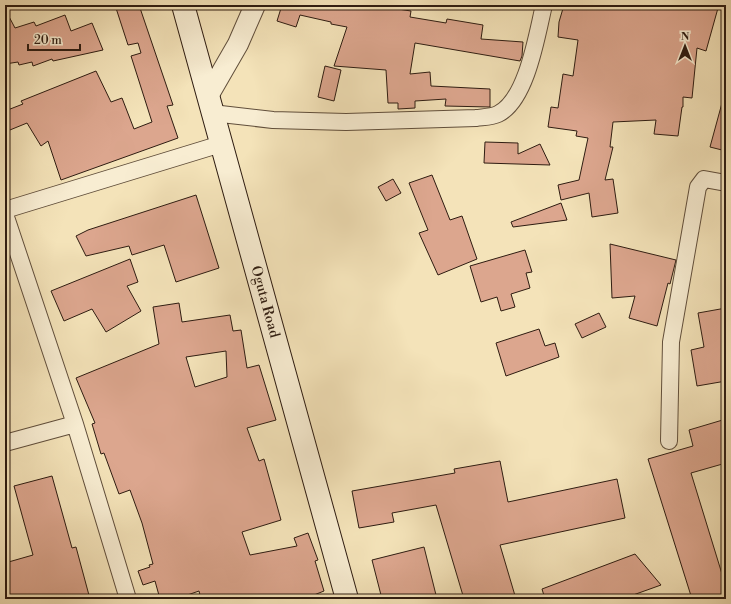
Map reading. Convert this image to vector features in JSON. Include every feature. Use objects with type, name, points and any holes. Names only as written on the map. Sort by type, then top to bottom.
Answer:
[{"type":"main road","name":"Oguta Road","points":[[183,5],[346,599]]},
{"type":"street","points":[[255,5],[210,104],[273,120],[346,122],[476,118],[498,114],[510,104],[525,80],[544,5]]},
{"type":"street","points":[[5,210],[221,144]]},
{"type":"street","points":[[668,441],[671,342],[698,187],[704,179],[726,183]]},
{"type":"street","points":[[5,214],[75,424],[128,599]]},
{"type":"street","points":[[5,443],[75,424]]},
{"type":"building","points":[[115,5],[139,5],[173,105],[167,106],[178,138],[61,180],[48,141],[41,146],[27,123],[5,132],[5,111],[23,104],[21,101],[96,71],[111,102],[122,98],[134,129],[152,122],[131,56],[141,53],[138,43],[128,45]]},
{"type":"building","points":[[282,5],[385,5],[385,7],[411,11],[410,17],[446,23],[447,19],[483,25],[481,39],[523,42],[522,56],[520,61],[415,43],[410,74],[430,72],[431,86],[490,89],[490,107],[445,106],[446,99],[415,101],[415,108],[398,109],[398,103],[388,103],[386,70],[334,66],[347,27],[300,15],[296,27],[277,21]]},
{"type":"building","points":[[564,5],[705,5],[718,8],[706,51],[697,48],[692,98],[683,97],[683,107],[678,136],[654,134],[656,120],[613,122],[610,147],[613,147],[605,180],[613,179],[618,213],[592,217],[589,193],[561,200],[558,185],[579,180],[588,138],[576,136],[577,131],[548,127],[551,107],[558,108],[563,74],[573,76],[578,40],[558,37],[559,22]]},
{"type":"building","points":[[5,9],[15,28],[34,22],[36,26],[65,15],[71,31],[92,23],[103,50],[53,61],[52,59],[33,66],[32,62],[19,65],[18,62],[5,64]]},
{"type":"building","points":[[325,66],[341,70],[334,101],[318,97]]},
{"type":"building","points":[[722,103],[726,103],[726,151],[710,147]]},
{"type":"building","points":[[485,142],[518,143],[518,154],[540,144],[550,165],[484,163]]},
{"type":"building","points":[[432,175],[450,220],[462,216],[477,259],[438,275],[419,233],[428,230],[409,183]]},
{"type":"building","points":[[393,179],[401,193],[386,201],[378,187]]},
{"type":"building","points":[[196,195],[219,268],[176,282],[164,245],[132,255],[129,246],[86,256],[76,236],[88,230]]},
{"type":"building","points":[[561,203],[567,220],[513,227],[511,222]]},
{"type":"building","points":[[610,244],[676,260],[670,284],[668,283],[657,326],[629,318],[635,296],[612,298]]},
{"type":"building","points":[[525,250],[532,272],[526,273],[530,288],[511,294],[515,307],[501,311],[497,297],[481,302],[470,266]]},
{"type":"building","points":[[130,259],[138,282],[127,286],[141,311],[106,332],[92,309],[64,321],[51,291]]},
{"type":"building","points":[[179,303],[182,322],[230,315],[233,331],[241,330],[247,368],[259,365],[276,420],[247,428],[259,461],[264,459],[281,520],[242,532],[250,555],[297,546],[294,538],[308,533],[318,560],[315,561],[324,591],[304,599],[297,599],[296,596],[281,599],[201,599],[199,591],[176,599],[160,599],[155,581],[143,585],[138,571],[150,567],[149,565],[153,564],[142,523],[130,490],[119,494],[104,453],[101,454],[92,424],[95,423],[76,378],[159,344],[153,307]],"holes":[[[226,351],[227,377],[195,387],[186,357]]]},
{"type":"building","points":[[726,308],[726,381],[697,386],[691,350],[704,347],[698,313]]},
{"type":"building","points":[[599,313],[606,327],[582,338],[575,324]]},
{"type":"building","points":[[539,329],[545,346],[555,343],[559,357],[506,376],[496,343]]},
{"type":"building","points":[[726,419],[726,463],[691,473],[726,587],[726,599],[692,599],[648,459],[693,446],[689,430]]},
{"type":"building","points":[[500,461],[508,502],[617,479],[625,518],[500,545],[516,599],[464,599],[436,505],[392,513],[394,522],[359,528],[352,491],[455,473],[454,469]]},
{"type":"building","points":[[52,476],[72,548],[76,547],[90,599],[5,599],[5,563],[33,555],[14,486]]},
{"type":"building","points":[[424,547],[437,599],[382,599],[372,560]]},
{"type":"building","points":[[635,554],[661,585],[622,599],[545,599],[542,589]]}]
